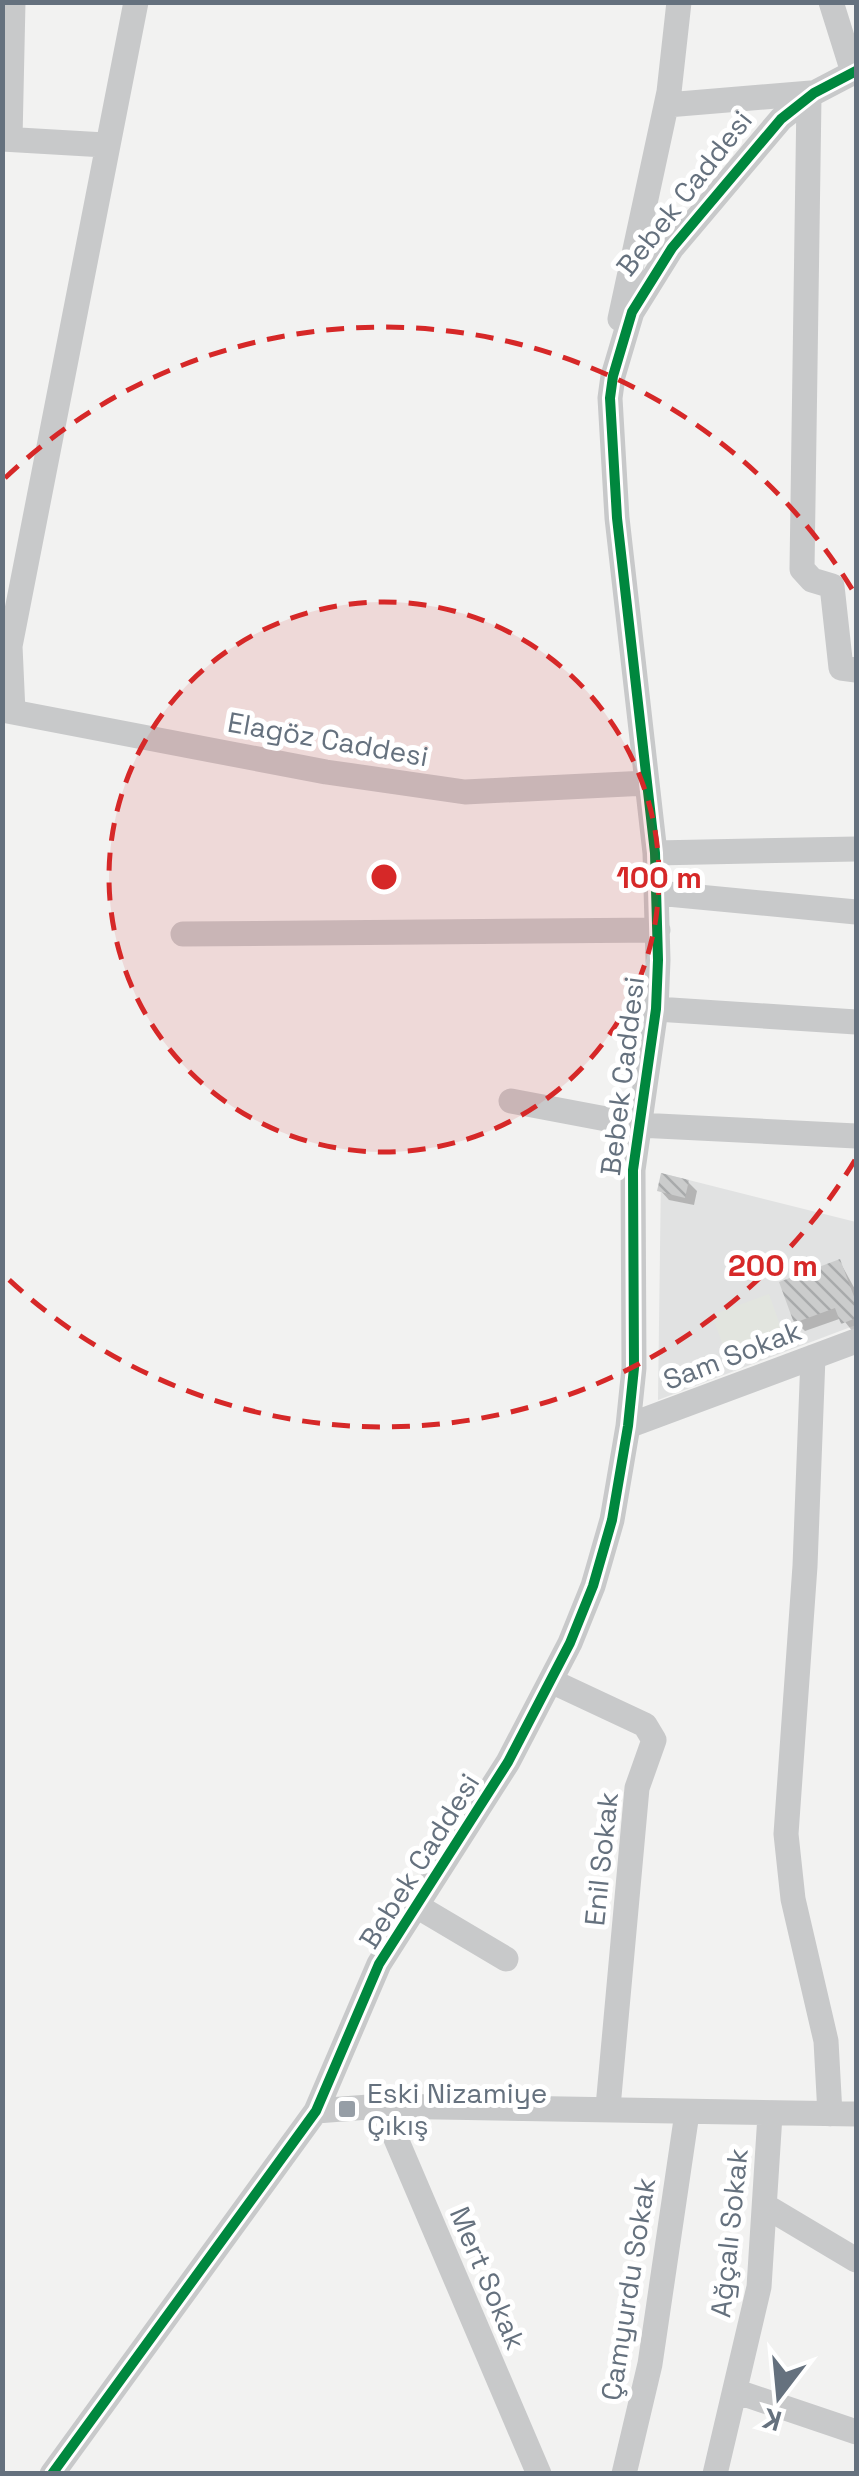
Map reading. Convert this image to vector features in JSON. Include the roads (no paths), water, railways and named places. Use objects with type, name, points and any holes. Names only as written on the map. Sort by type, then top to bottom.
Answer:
[{"type":"street","points":[[14,2],[6,139],[105,145]]},
{"type":"street","points":[[8,711],[10,646],[136,2]]},
{"type":"street","points":[[617,354],[626,279],[667,105],[679,2]]},
{"type":"street","points":[[830,2],[855,72]]},
{"type":"street","name":"Bebek Caddesi","points":[[52,2474],[316,2111],[361,2000],[415,1905],[481,1807],[551,1681],[581,1619],[604,1554],[628,1426],[634,1368],[631,1198],[656,1009],[658,930],[655,854],[617,518],[610,398],[617,354],[632,312],[656,268],[759,141],[811,95],[855,72]]},
{"type":"street","points":[[667,105],[811,95],[802,569],[812,580],[832,586],[840,668],[856,670]]},
{"type":"street","name":"Elagöz Caddesi","points":[[8,711],[326,772],[466,792],[647,782]]},
{"type":"street","points":[[655,854],[856,849]]},
{"type":"street","points":[[657,893],[856,912]]},
{"type":"street","points":[[183,934],[658,930]]},
{"type":"street","points":[[656,1009],[856,1022]]},
{"type":"street","points":[[512,1101],[638,1125],[856,1136]]},
{"type":"street","name":"Sam Sokak","points":[[628,1426],[856,1341]]},
{"type":"street","points":[[813,1357],[805,1566],[786,1834],[793,1900],[826,2042],[830,2114]]},
{"type":"street","name":"Enil Sokak","points":[[551,1681],[645,1725],[654,1740],[637,1788],[608,2108]]},
{"type":"street","points":[[415,1905],[506,1959]]},
{"type":"street","points":[[316,2111],[382,2106],[856,2114]]},
{"type":"street","name":"Mert Sokak","points":[[382,2106],[539,2474]]},
{"type":"street","name":"Çamyurdu Sokak","points":[[624,2474],[650,2364],[686,2113]]},
{"type":"street","name":"Ağçalı Sokak","points":[[715,2474],[759,2287],[770,2114]]},
{"type":"street","points":[[767,2206],[856,2260]]},
{"type":"street","points":[[735,2391],[856,2432]]},
{"type":"place","name":"Eski Nizamiye Çıkış","points":[[347,2109]]}]
